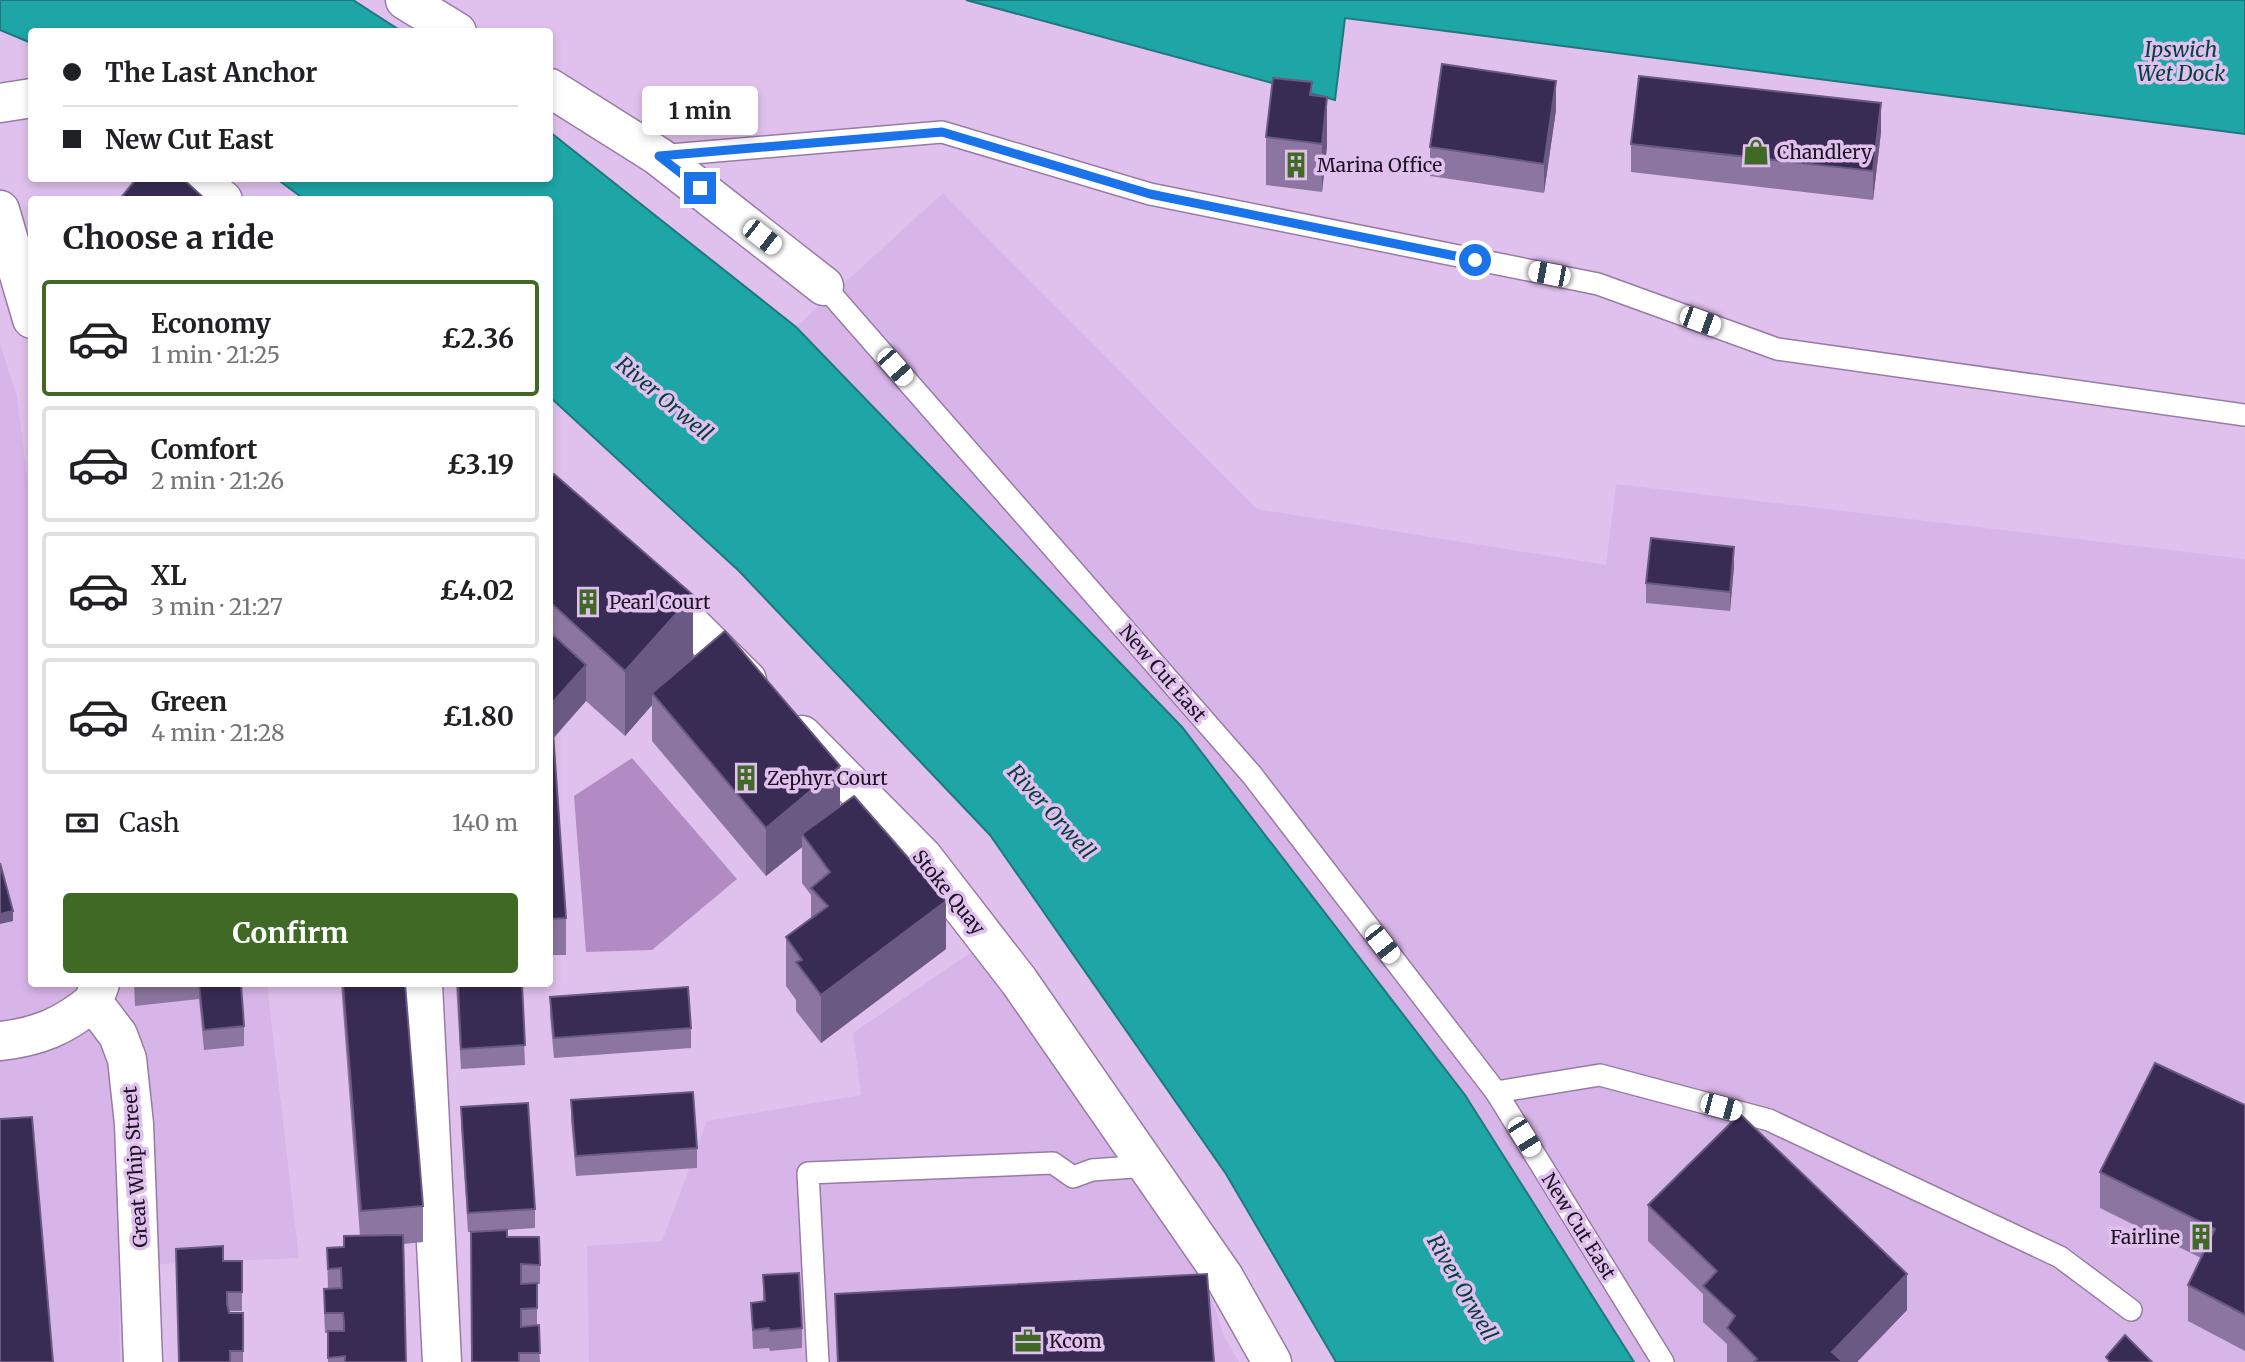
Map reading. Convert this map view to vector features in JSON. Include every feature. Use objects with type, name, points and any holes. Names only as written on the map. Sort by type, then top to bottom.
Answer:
[{"type":"street","points":[[405,0],[450,28]]},
{"type":"street","name":"New Cut East","points":[[553,90],[659,156],[824,286]]},
{"type":"street","points":[[0,103],[28,99]]},
{"type":"street","points":[[199,182],[218,196]]},
{"type":"street","points":[[0,210],[28,305]]},
{"type":"street","name":"Stoke Quay","points":[[633,567],[923,857],[1019,981],[1224,1277],[1272,1362]]},
{"type":"street","points":[[423,987],[442,1362]]},
{"type":"street","points":[[0,1041],[45,1033],[70,1021],[97,993]]},
{"type":"street","name":"Great Whip Street","points":[[97,993],[127,1059],[134,1124],[143,1362]]},
{"type":"lane","points":[[659,156],[942,132],[1150,194],[1598,284],[1777,349],[2245,415]]},
{"type":"lane","name":"New Cut East","points":[[824,286],[1252,775],[1496,1092],[1663,1362]]},
{"type":"lane","points":[[1496,1092],[1600,1075],[1769,1120],[2060,1257],[2131,1310]]},
{"type":"lane","points":[[818,1362],[808,1173],[1053,1163],[1073,1177],[1092,1170],[1147,1166]]},
{"type":"shaded area","points":[[943,193],[1257,509],[1606,565],[1616,484],[2245,559],[2245,1362],[1634,1362],[1465,1095],[1182,727],[796,327]]},
{"type":"shaded area","points":[[0,343],[17,397],[28,484],[28,987],[267,987],[299,1258],[141,1265],[119,1270],[120,1362],[0,1362]]},
{"type":"shaded area","points":[[632,758],[737,879],[652,950],[586,952],[574,796]]},
{"type":"shaded area","points":[[982,945],[1110,1133],[1211,1296],[1224,1336],[1239,1362],[589,1362],[587,1246],[662,1241],[707,1121],[861,1095],[853,1033]]},
{"type":"water","points":[[0,0],[353,0],[396,28],[28,28],[28,42],[0,30]]},
{"type":"water","name":"Ipswich Wet Dock","points":[[966,0],[2245,0],[2245,134],[1345,18],[1335,100]]},
{"type":"water","name":"River Orwell","points":[[553,134],[796,327],[1182,727],[1465,1095],[1634,1362],[1336,1362],[1226,1174],[990,835],[739,571],[553,400],[553,196],[300,196],[281,182],[553,182]]},
{"type":"building","points":[[1442,64],[1556,81],[1544,164],[1430,147]]},
{"type":"building","points":[[1639,76],[1881,103],[1873,171],[1631,144]]},
{"type":"building","points":[[1273,78],[1312,82],[1310,95],[1327,97],[1322,144],[1266,137]]},
{"type":"building","points":[[134,182],[186,182],[202,196],[122,196]]},
{"type":"building","points":[[553,475],[693,595],[625,671],[553,605]]},
{"type":"building","points":[[1651,538],[1734,547],[1730,592],[1646,583]]},
{"type":"building","points":[[725,631],[840,766],[766,828],[652,693]]},
{"type":"building","points":[[553,635],[586,665],[553,702]]},
{"type":"building","points":[[553,733],[566,918],[553,919]]},
{"type":"building","points":[[854,796],[946,901],[821,995],[796,962],[802,960],[786,937],[828,906],[811,888],[830,872],[802,834]]},
{"type":"building","points":[[0,863],[13,911],[0,914]]},
{"type":"building","points":[[199,987],[241,987],[244,1026],[204,1030]]},
{"type":"building","points":[[343,987],[405,987],[423,1206],[361,1211]]},
{"type":"building","points":[[458,987],[522,987],[525,1045],[461,1049]]},
{"type":"building","points":[[688,987],[691,1028],[554,1038],[550,997]]},
{"type":"building","name":"Fairline","points":[[2155,1063],[2245,1105],[2245,1315],[2188,1285],[2215,1229],[2100,1172]]},
{"type":"building","points":[[693,1092],[697,1148],[576,1156],[571,1100]]},
{"type":"building","points":[[528,1103],[535,1209],[468,1213],[461,1107]]},
{"type":"building","points":[[1740,1114],[1907,1274],[1832,1352],[1843,1362],[1754,1362],[1757,1359],[1727,1328],[1735,1316],[1703,1286],[1717,1271],[1648,1205]]},
{"type":"building","points":[[32,1117],[53,1362],[0,1362],[0,1119]]},
{"type":"building","points":[[507,1230],[507,1237],[539,1237],[540,1265],[521,1264],[521,1284],[537,1283],[537,1308],[521,1309],[521,1327],[539,1325],[540,1353],[519,1353],[519,1362],[472,1362],[471,1232]]},
{"type":"building","points":[[403,1235],[406,1362],[345,1362],[345,1356],[328,1358],[328,1331],[344,1331],[344,1322],[343,1313],[325,1313],[324,1289],[342,1288],[341,1268],[328,1269],[327,1248],[344,1247],[344,1236]]},
{"type":"building","points":[[223,1246],[223,1261],[242,1261],[242,1292],[227,1292],[227,1304],[229,1313],[243,1313],[243,1351],[230,1351],[230,1362],[179,1362],[176,1249]]},
{"type":"building","points":[[799,1273],[802,1328],[753,1330],[751,1303],[765,1301],[763,1275]]},
{"type":"building","points":[[1207,1274],[1214,1362],[838,1362],[835,1294]]},
{"type":"building","points":[[2125,1335],[2152,1362],[2110,1362],[2106,1357]]},
{"type":"place","name":"Chandlery","points":[[1756,152]]},
{"type":"place","name":"Marina Office","points":[[1296,165]]},
{"type":"place","name":"Pearl Court","points":[[588,602]]},
{"type":"place","name":"Zephyr Court","points":[[746,778]]},
{"type":"place","name":"Fairline","points":[[2201,1237]]},
{"type":"place","name":"Kcom","points":[[1028,1341]]},
{"type":"route","points":[[700,188],[659,156],[942,132],[1150,194],[1475,260]]}]
